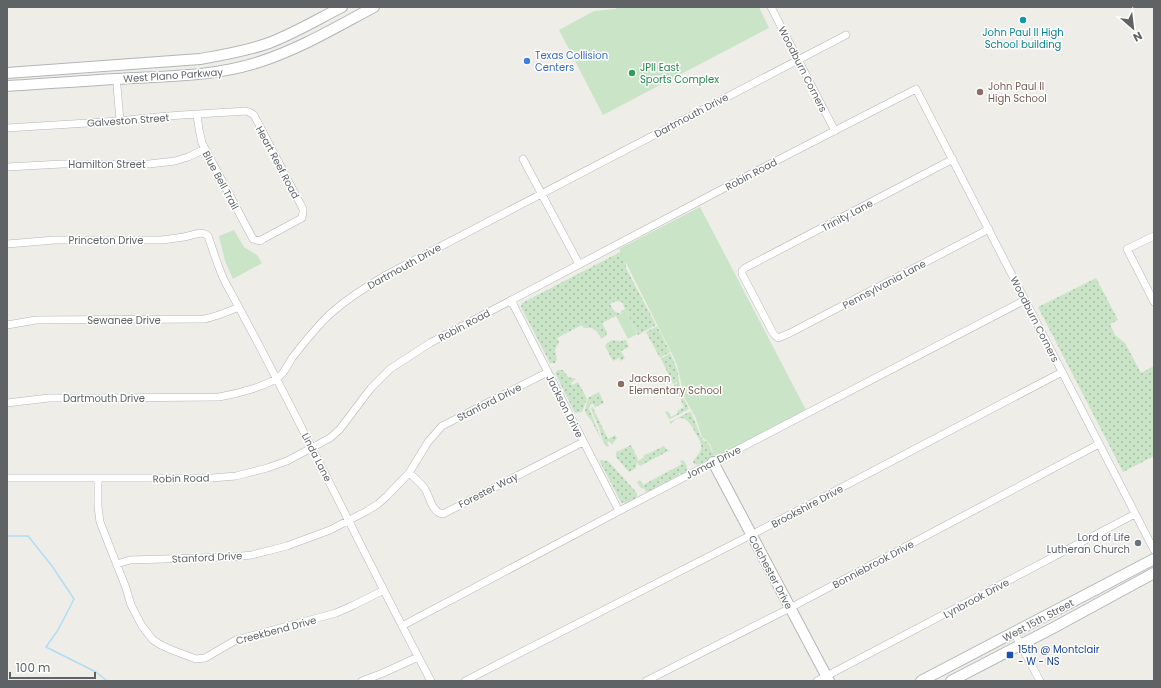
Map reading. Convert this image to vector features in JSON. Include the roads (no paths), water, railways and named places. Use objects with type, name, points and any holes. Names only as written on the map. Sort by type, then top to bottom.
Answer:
[{"type":"main road","name":"West Plano Parkway","points":[[7,73],[192,60],[223,55],[270,43],[342,7]]},
{"type":"main road","name":"West Plano Parkway","points":[[7,86],[172,76],[224,71],[259,63],[276,57],[374,7]]},
{"type":"main road","name":"Colchester Drive","points":[[713,462],[790,608],[824,679]]},
{"type":"main road","name":"West 15th Street","points":[[922,681],[1154,559]]},
{"type":"main road","name":"West 15th Street","points":[[951,681],[1154,573]]},
{"type":"street","name":"Woodburn Corners","points":[[771,7],[835,131]]},
{"type":"street","name":"Dartmouth Drive","points":[[7,403],[49,398],[219,397],[243,392],[277,378],[322,322],[353,295],[386,275],[846,35]]},
{"type":"street","points":[[117,86],[120,121]]},
{"type":"street","name":"Woodburn Corners","points":[[916,89],[1154,550]]},
{"type":"street","name":"Robin Road","points":[[7,478],[212,478],[236,476],[287,461],[330,438],[340,429],[371,388],[390,369],[409,355],[578,264],[916,89]]},
{"type":"street","name":"Galveston Street","points":[[7,128],[249,112]]},
{"type":"street","name":"Heart Reef Road","points":[[249,112],[254,115],[303,209],[303,215],[299,220],[263,239],[256,240]]},
{"type":"street","name":"Blue Bell Trail","points":[[198,115],[198,129],[205,149],[251,236],[256,240]]},
{"type":"street","name":"Hamilton Street","points":[[7,167],[62,164],[162,163],[188,157],[205,149]]},
{"type":"street","points":[[523,159],[578,264]]},
{"type":"street","name":"Trinity Lane","points":[[778,338],[773,333],[742,274],[742,271],[745,268],[953,159]]},
{"type":"street","name":"Pennsylvania Lane","points":[[778,338],[989,229]]},
{"type":"street","name":"Princeton Drive","points":[[7,244],[55,240],[162,240],[200,233],[205,234]]},
{"type":"street","name":"Linda Lane","points":[[205,234],[208,236],[224,280],[277,378],[431,681]]},
{"type":"street","points":[[1154,236],[1127,249],[1154,302]]},
{"type":"street","name":"Jackson Drive","points":[[511,300],[619,511]]},
{"type":"street","name":"Jomar Drive","points":[[402,626],[619,511],[1025,300]]},
{"type":"street","name":"Sewanee Drive","points":[[7,325],[36,320],[204,319],[224,314],[239,307]]},
{"type":"street","name":"Stanford Drive","points":[[117,564],[130,560],[231,557],[252,554],[287,546],[330,530],[378,504],[398,486],[409,472],[428,442],[442,426],[548,372]]},
{"type":"street","name":"Brookshire Drive","points":[[465,681],[751,535],[1062,372]]},
{"type":"street","name":"Forester Way","points":[[409,472],[425,489],[437,512],[443,514],[583,442]]},
{"type":"street","name":"Bonniebrook Drive","points":[[646,681],[790,608],[1099,444]]},
{"type":"street","name":"Creekbend Drive","points":[[98,479],[98,507],[100,522],[126,588],[131,605],[137,617],[153,640],[161,645],[196,659],[205,658],[236,640],[336,613],[384,590]]},
{"type":"street","name":"Lynbrook Drive","points":[[824,679],[1135,514]]},
{"type":"street","points":[[1014,632],[1040,681]]},
{"type":"street","points":[[362,681],[418,657]]},
{"type":"waterway","points":[[7,536],[28,536],[52,566],[74,599],[58,630],[46,647],[96,672],[107,681]]},
{"type":"place","name":"John Paul II High School building","points":[[1023,20]]},
{"type":"place","name":"Texas Collision Centers","points":[[527,61]]},
{"type":"place","name":"JPII East Sports Complex","points":[[632,73]]},
{"type":"place","name":"John Paul II High School","points":[[980,92]]},
{"type":"place","name":"Jackson Elementary School","points":[[621,384]]},
{"type":"place","name":"Lord of Life Lutheran Church","points":[[1138,543]]},
{"type":"place","name":"15th @ Montclair - W - NS","points":[[1010,655]]}]
